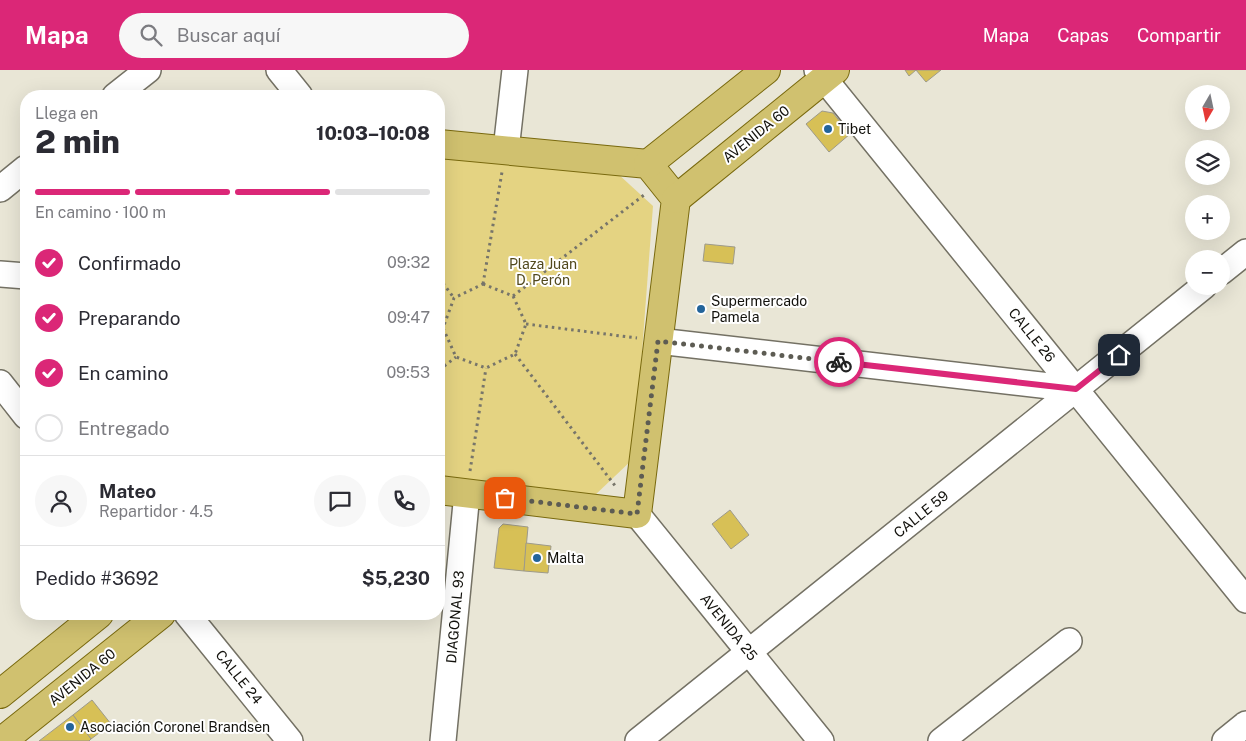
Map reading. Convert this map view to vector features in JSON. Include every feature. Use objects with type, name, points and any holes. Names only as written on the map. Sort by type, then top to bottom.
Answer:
[{"type":"main road","points":[[445,491],[637,514],[658,341],[662,182],[766,70]]},
{"type":"main road","name":"AVENIDA 60","points":[[662,182],[826,73]]},
{"type":"main road","points":[[445,145],[506,150],[662,182]]},
{"type":"main road","points":[[0,694],[92,620]]},
{"type":"main road","name":"AVENIDA 60","points":[[2,741],[153,620]]},
{"type":"street","points":[[123,90],[148,70]]},
{"type":"street","points":[[279,70],[295,90]]},
{"type":"street","points":[[506,150],[515,70]]},
{"type":"street","name":"CALLE 26","points":[[826,73],[1246,600]]},
{"type":"street","points":[[0,189],[20,173]]},
{"type":"street","points":[[1230,265],[1246,252]]},
{"type":"street","points":[[0,274],[20,276]]},
{"type":"street","name":"CALLE 59","points":[[638,741],[1193,295]]},
{"type":"street","points":[[658,341],[1076,389]]},
{"type":"street","points":[[0,383],[20,408]]},
{"type":"street","name":"DIAGONAL 93","points":[[444,741],[467,493]]},
{"type":"street","name":"AVENIDA 25","points":[[637,514],[821,741]]},
{"type":"street","name":"CALLE 24","points":[[192,620],[290,741]]},
{"type":"street","points":[[941,741],[1069,641]]},
{"type":"street","points":[[1226,741],[1246,724]]},
{"type":"path","points":[[483,284],[506,150]]},
{"type":"path","points":[[513,296],[662,182]]},
{"type":"path","points":[[445,318],[454,298],[483,284],[513,296],[526,324],[515,354],[486,368],[456,357],[445,335]]},
{"type":"path","points":[[445,286],[454,298]]},
{"type":"path","points":[[526,324],[658,341]]},
{"type":"path","points":[[515,354],[637,514]]},
{"type":"path","points":[[445,365],[456,357]]},
{"type":"path","points":[[467,493],[486,368]]},
{"type":"green space","name":"Plaza Juan D. Perón","points":[[445,159],[617,173],[653,206],[634,458],[593,497],[445,479]]},
{"type":"building","points":[[905,70],[916,70],[909,76]]},
{"type":"building","points":[[916,70],[941,70],[926,82]]},
{"type":"building","name":"Tibet","points":[[822,111],[833,113],[850,134],[829,152],[806,124]]},
{"type":"building","points":[[705,244],[735,247],[733,264],[703,261]]},
{"type":"building","points":[[730,510],[749,535],[731,549],[712,524]]},
{"type":"building","points":[[503,524],[528,527],[524,571],[494,568],[499,528]]},
{"type":"building","name":"Malta","points":[[526,543],[551,546],[548,573],[524,571]]},
{"type":"building","points":[[92,700],[111,724],[91,739],[73,715]]},
{"type":"building","name":"Asociación Coronel Brandsen","points":[[73,715],[91,739],[89,741],[39,741]]},
{"type":"way so far","points":[[505,498],[637,514],[658,341],[839,362]]},
{"type":"place","name":"Tibet","points":[[828,129]]},
{"type":"place","name":"Supermercado Pamela","points":[[701,309]]},
{"type":"place","name":"Malta","points":[[537,558]]},
{"type":"place","name":"Asociación Coronel Brandsen","points":[[70,727]]},
{"type":"route","points":[[839,362],[1076,389],[1119,355]]}]
